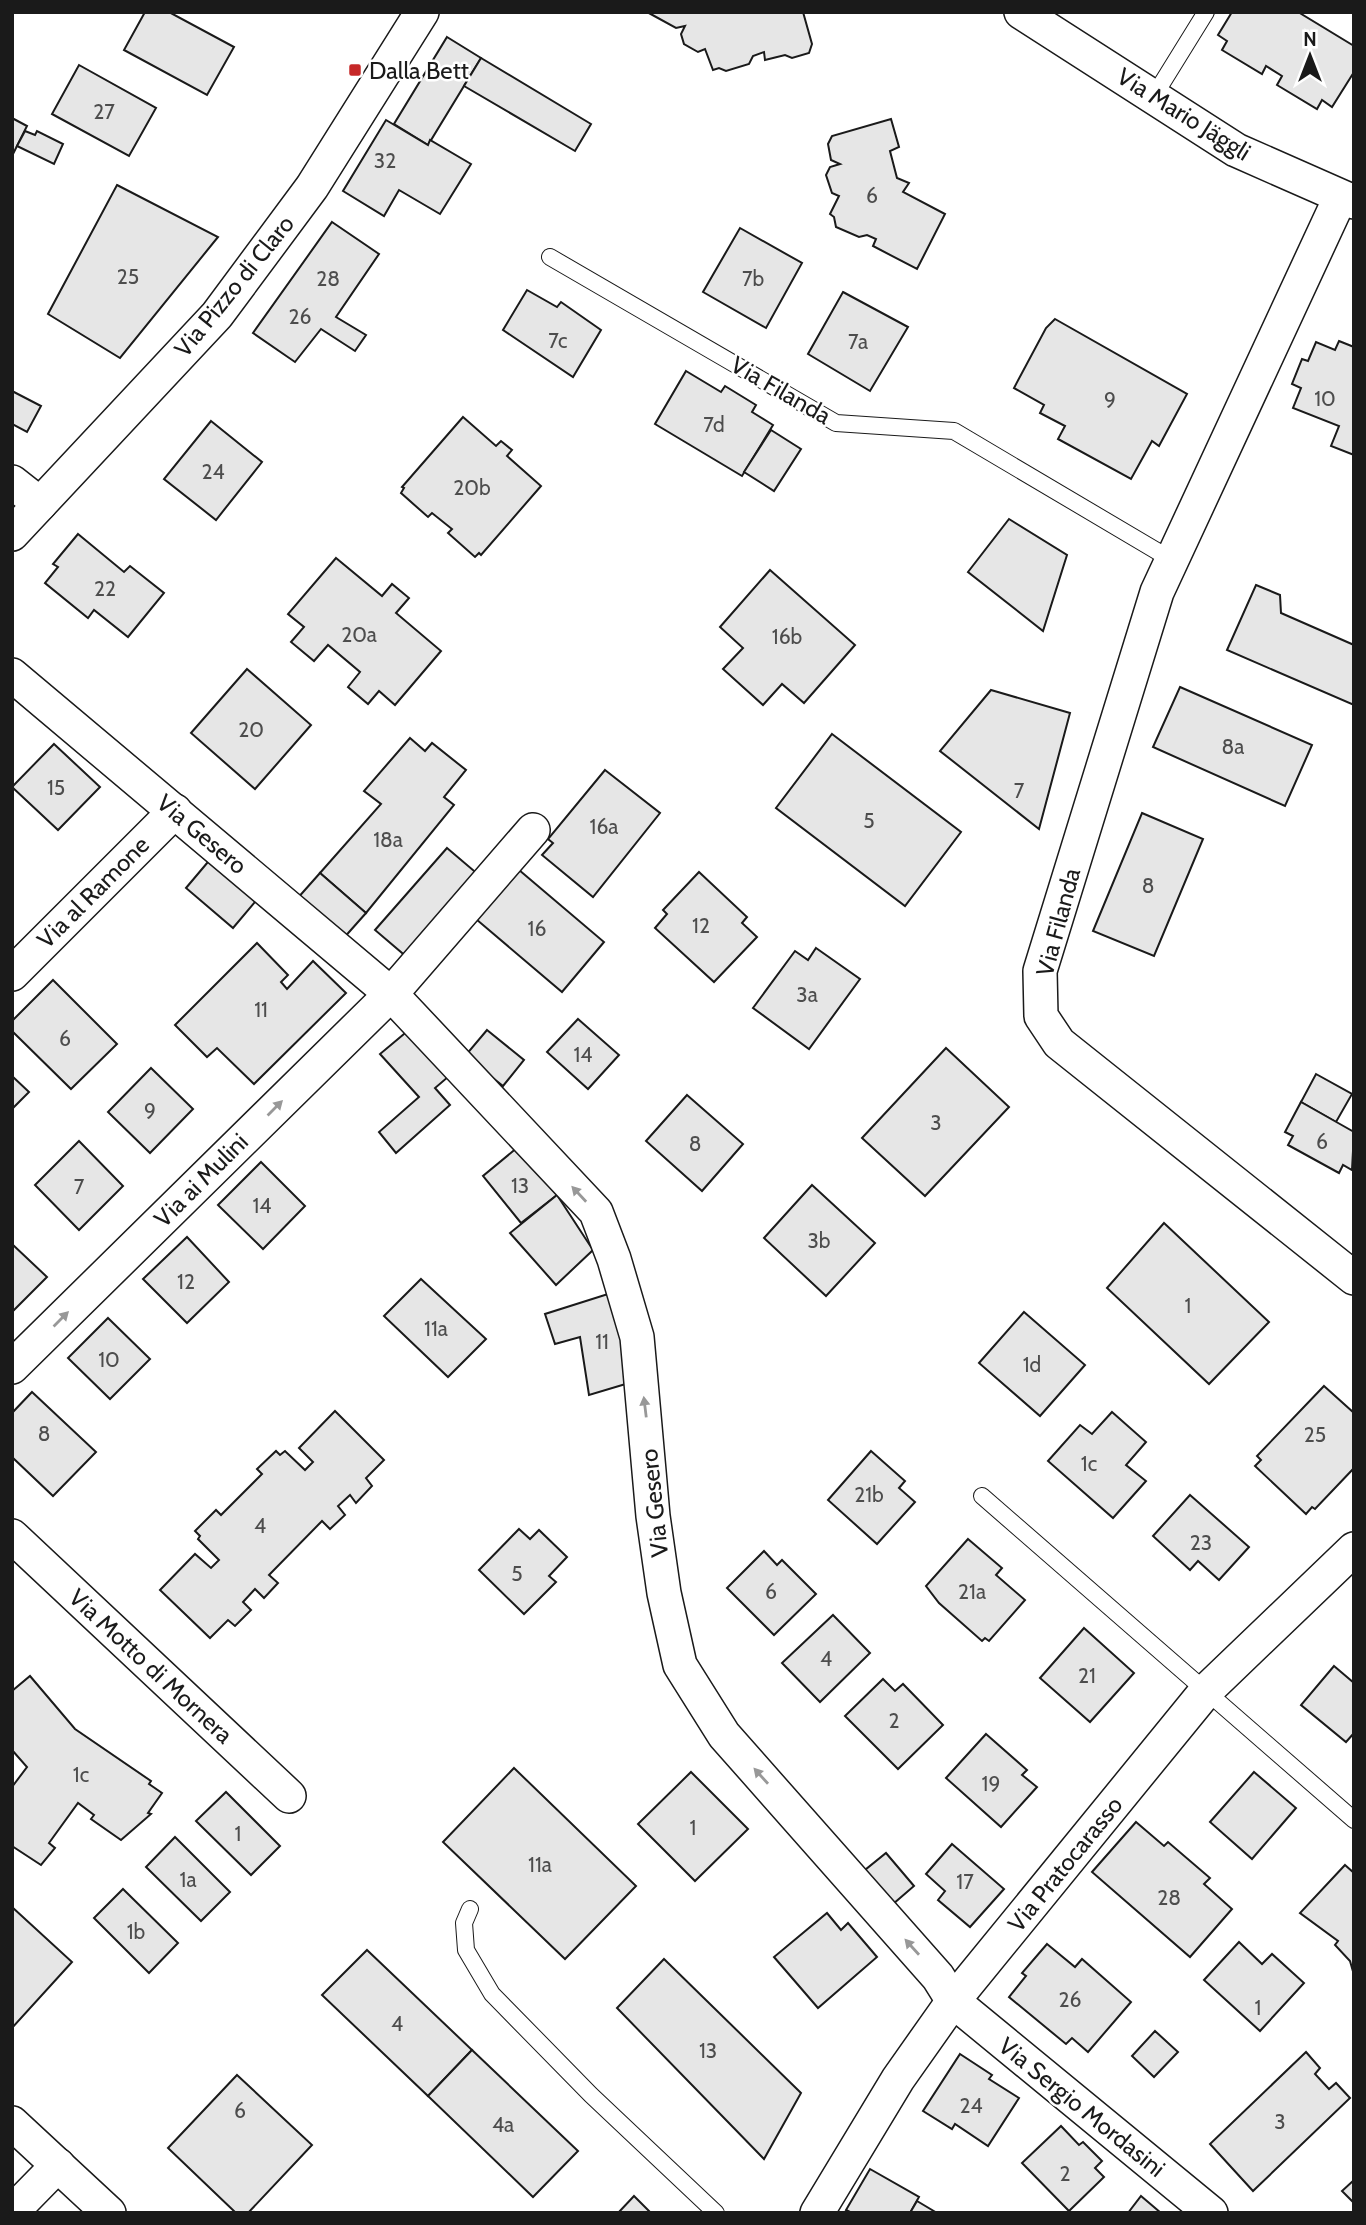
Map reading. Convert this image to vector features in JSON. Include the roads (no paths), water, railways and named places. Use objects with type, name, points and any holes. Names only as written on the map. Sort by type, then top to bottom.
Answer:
[{"type":"street","name":"Via Pizzo di Claro","points":[[12,534],[217,315],[312,187],[422,12]]},
{"type":"street","name":"Via Mario Jäggli","points":[[1021,12],[1237,150],[1347,200]]},
{"type":"street","name":"Via Filanda","points":[[1347,200],[1157,592],[1040,971],[1041,1016],[1059,1043],[1354,1278]]},
{"type":"street","points":[[12,482],[40,504]]},
{"type":"street","name":"Via Gesero","points":[[12,675],[391,994],[596,1212],[614,1259],[637,1337],[653,1516],[664,1593],[680,1665],[724,1735],[938,1977],[953,2001]]},
{"type":"street","name":"Via al Ramone","points":[[12,974],[175,811]]},
{"type":"street","points":[[391,994],[533,830]]},
{"type":"street","name":"Via ai Mulini","points":[[12,1367],[391,994]]},
{"type":"street","name":"Via Motto di Mornera","points":[[12,1536],[289,1796]]},
{"type":"street","name":"Via Pratocarasso","points":[[817,2213],[898,2079],[953,2001],[1206,1691],[1354,1549]]},
{"type":"street","name":"Via Sergio Mordasini","points":[[953,2001],[1211,2213]]},
{"type":"street","points":[[12,2123],[109,2213]]},
{"type":"street","points":[[12,2212],[58,2165]]},
{"type":"lane","points":[[1154,96],[1206,12]]},
{"type":"lane","name":"Via Filanda","points":[[550,257],[836,423],[954,431],[1172,560]]},
{"type":"lane","points":[[982,1496],[1354,1820]]},
{"type":"lane","points":[[470,1909],[464,1923],[467,1950],[492,1994],[591,2095],[716,2213]]},
{"type":"place","name":"Dalla Bett","points":[[355,70]]}]
